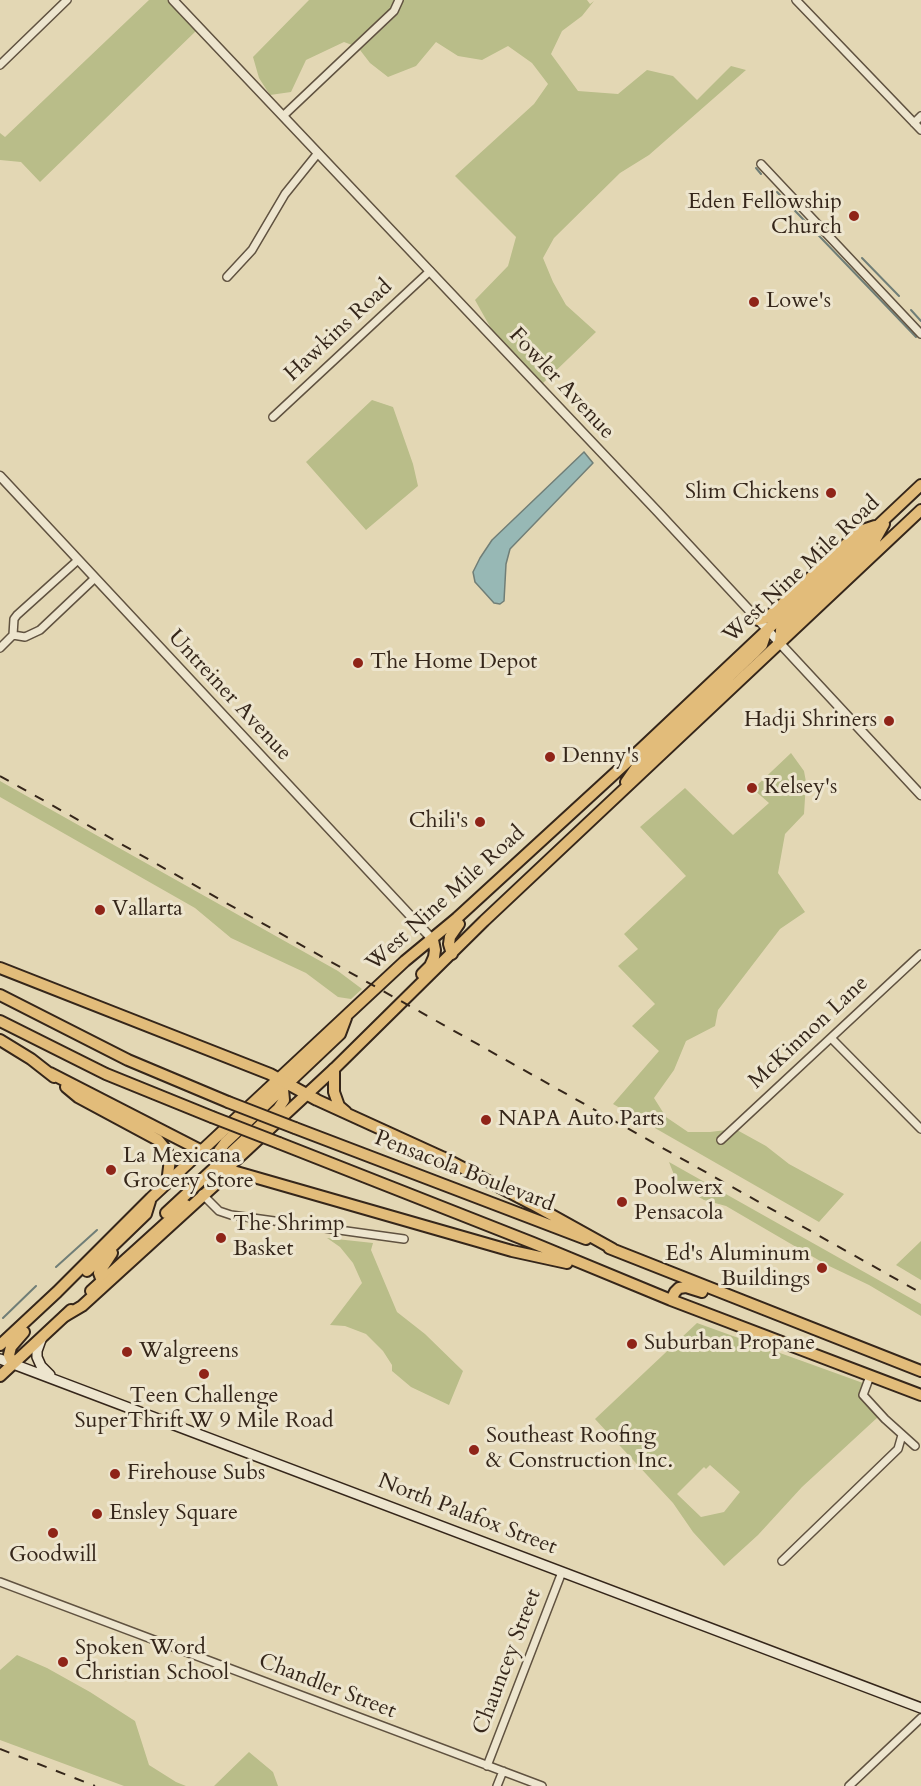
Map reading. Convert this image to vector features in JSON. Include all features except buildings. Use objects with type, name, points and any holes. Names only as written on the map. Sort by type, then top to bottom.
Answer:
[{"type":"main road","name":"West Nine Mile Road","points":[[282,1084],[340,1034],[347,1015],[405,961],[433,940],[625,764],[921,485]]},
{"type":"main road","name":"West Nine Mile Road","points":[[0,1376],[114,1269],[201,1194],[222,1165],[334,1069],[611,802],[921,510]]},
{"type":"main road","points":[[780,642],[781,630],[787,623],[875,540],[890,514]]},
{"type":"main road","points":[[758,620],[766,618],[775,611],[860,531],[878,525]]},
{"type":"main road","points":[[611,802],[642,759],[762,645],[767,629]]},
{"type":"main road","points":[[452,954],[449,944],[452,931],[501,886],[505,874]]},
{"type":"main road","points":[[408,996],[414,981],[430,966],[435,950],[433,940]]},
{"type":"main road","points":[[0,968],[270,1074],[282,1084],[452,1162],[564,1220],[613,1249]]},
{"type":"main road","name":"Pensacola Boulevard","points":[[0,995],[118,1056],[228,1102],[613,1249],[921,1371]]},
{"type":"main road","name":"Pensacola Boulevard","points":[[0,1021],[106,1074],[212,1117],[533,1243],[671,1300],[918,1393]]},
{"type":"main road","points":[[0,1040],[50,1073],[246,1176],[512,1251],[593,1268]]},
{"type":"main road","points":[[334,1069],[333,1085],[339,1106],[351,1116]]},
{"type":"main road","points":[[50,1073],[78,1097],[158,1140],[170,1159],[167,1183]]},
{"type":"main road","points":[[0,1345],[167,1183],[282,1084]]},
{"type":"main road","points":[[222,1165],[219,1151],[282,1084]]},
{"type":"main road","points":[[114,1269],[131,1245],[222,1165]]},
{"type":"main road","points":[[65,1316],[82,1305],[201,1194],[227,1178],[246,1176]]},
{"type":"main road","points":[[13,1364],[9,1355],[11,1347],[18,1338],[146,1214],[151,1198]]},
{"type":"main road","points":[[102,1281],[99,1273],[124,1235]]},
{"type":"main road","points":[[671,1300],[679,1288],[686,1287],[736,1306],[762,1309]]},
{"type":"main road","points":[[42,1337],[37,1351],[38,1357],[41,1366],[54,1379]]},
{"type":"main road","name":"North Palafox Street","points":[[0,1359],[921,1708]]},
{"type":"street","points":[[0,65],[67,0]]},
{"type":"street","name":"Fowler Avenue","points":[[173,0],[430,270],[921,795]]},
{"type":"street","points":[[283,116],[383,22],[394,11],[399,0]]},
{"type":"street","points":[[796,0],[921,130]]},
{"type":"street","points":[[914,123],[921,116]]},
{"type":"street","points":[[227,277],[252,250],[285,194],[318,153]]},
{"type":"street","points":[[761,164],[921,334]]},
{"type":"street","name":"Hawkins Road","points":[[273,417],[430,270]]},
{"type":"street","name":"Untreiner Avenue","points":[[0,476],[433,940]]},
{"type":"street","points":[[0,648],[13,635],[14,619],[17,615],[78,560]]},
{"type":"street","points":[[13,635],[25,637],[40,630],[96,579]]},
{"type":"street","name":"McKinnon Lane","points":[[722,1140],[921,954]]},
{"type":"street","points":[[831,1038],[920,1127]]},
{"type":"street","points":[[201,1194],[219,1211],[231,1215],[404,1239]]},
{"type":"street","points":[[870,1376],[863,1395],[915,1446]]},
{"type":"street","points":[[782,1561],[898,1449],[902,1435]]},
{"type":"street","name":"Chauncey Street","points":[[487,1766],[562,1572]]},
{"type":"street","name":"Chandler Street","points":[[0,1582],[542,1786]]},
{"type":"street","points":[[849,1786],[921,1718]]},
{"type":"street","points":[[497,1786],[503,1771]]},
{"type":"green space","points":[[149,0],[168,0],[197,30],[40,182],[21,162],[0,160],[0,133],[5,137]]},
{"type":"green space","points":[[309,0],[394,0],[391,9],[352,45],[344,42],[306,60],[291,92],[270,95],[259,78],[253,57]]},
{"type":"green space","points":[[403,0],[587,0],[590,4],[594,1],[582,16],[562,31],[551,54],[578,91],[618,94],[647,70],[673,76],[697,100],[731,66],[746,70],[649,155],[620,173],[554,238],[543,258],[553,282],[566,305],[596,332],[542,384],[493,332],[475,300],[508,266],[516,237],[455,176],[534,104],[548,84],[532,63],[508,46],[482,60],[458,56],[436,42],[416,66],[388,77],[370,63],[360,50],[397,15]]},
{"type":"green space","points":[[372,400],[393,407],[413,464],[418,486],[366,530],[306,462]]},
{"type":"green space","points":[[791,753],[804,771],[806,782],[804,814],[785,834],[778,873],[805,912],[780,929],[718,1010],[715,1026],[686,1041],[674,1070],[654,1098],[666,1117],[688,1132],[726,1130],[716,1139],[722,1145],[737,1130],[766,1146],[789,1164],[844,1194],[819,1222],[613,1104],[659,1051],[632,1026],[655,1004],[618,966],[638,949],[624,934],[686,876],[640,827],[685,788],[733,835],[769,803],[753,789]]},
{"type":"green space","points":[[0,781],[338,971],[362,989],[351,999],[338,997],[306,973],[231,938],[195,908],[0,797]]},
{"type":"green space","points":[[669,1162],[921,1304],[921,1316],[726,1206],[704,1200],[678,1185]]},
{"type":"green space","points":[[327,1238],[373,1243],[371,1250],[397,1312],[425,1334],[463,1371],[449,1405],[411,1387],[392,1371],[392,1365],[383,1351],[366,1334],[345,1326],[330,1325],[362,1283],[353,1263],[340,1247]]},
{"type":"green space","points":[[921,1241],[921,1280],[896,1265]]},
{"type":"green space","points":[[697,1323],[863,1383],[861,1398],[878,1417],[802,1487],[758,1535],[724,1566],[693,1532],[673,1503],[595,1419]],"holes":[[[710,1465],[740,1492],[724,1512],[701,1517],[677,1494],[704,1467],[706,1469]]]},
{"type":"green space","points":[[17,1655],[47,1668],[90,1692],[135,1721],[149,1765],[186,1786],[124,1786],[0,1740],[0,1670]]},
{"type":"green space","points":[[249,1752],[273,1772],[278,1786],[214,1786]]},
{"type":"water","points":[[584,452],[593,463],[510,549],[506,564],[504,601],[500,604],[494,603],[475,582],[473,572],[480,558],[492,540]]},
{"type":"waterway","points":[[756,168],[761,174]]},
{"type":"waterway","points":[[777,192],[916,337]]},
{"type":"waterway","points":[[862,258],[899,296]]},
{"type":"waterway","points":[[911,310],[921,321]]},
{"type":"waterway","points":[[56,1267],[97,1230]]},
{"type":"waterway","points":[[3,1318],[36,1286]]},
{"type":"railway","points":[[0,776],[921,1293]]},
{"type":"railway","points":[[0,1749],[95,1786]]},
{"type":"place","name":"Eden Fellowship Church","points":[[854,216]]},
{"type":"place","name":"Lowe's","points":[[754,302]]},
{"type":"place","name":"Slim Chickens","points":[[831,493]]},
{"type":"place","name":"The Home Depot","points":[[358,663]]},
{"type":"place","name":"Hadji Shriners","points":[[889,721]]},
{"type":"place","name":"Denny's","points":[[550,757]]},
{"type":"place","name":"Kelsey's","points":[[752,788]]},
{"type":"place","name":"Chili's","points":[[480,822]]},
{"type":"place","name":"Vallarta","points":[[100,910]]},
{"type":"place","name":"NAPA Auto Parts","points":[[486,1120]]},
{"type":"place","name":"La Mexicana Grocery Store","points":[[111,1170]]},
{"type":"place","name":"Poolwerx Pensacola","points":[[622,1202]]},
{"type":"place","name":"The Shrimp Basket","points":[[221,1238]]},
{"type":"place","name":"Ed's Aluminum Buildings","points":[[822,1268]]},
{"type":"place","name":"Suburban Propane","points":[[632,1344]]},
{"type":"place","name":"Walgreens","points":[[127,1352]]},
{"type":"place","name":"Teen Challenge SuperThrift W 9 Mile Road","points":[[204,1374]]},
{"type":"place","name":"Southeast Roofing & Construction Inc.","points":[[474,1450]]},
{"type":"place","name":"Firehouse Subs","points":[[115,1474]]},
{"type":"place","name":"Ensley Square","points":[[97,1514]]},
{"type":"place","name":"Goodwill","points":[[53,1533]]},
{"type":"place","name":"Spoken Word Christian School","points":[[63,1662]]}]
